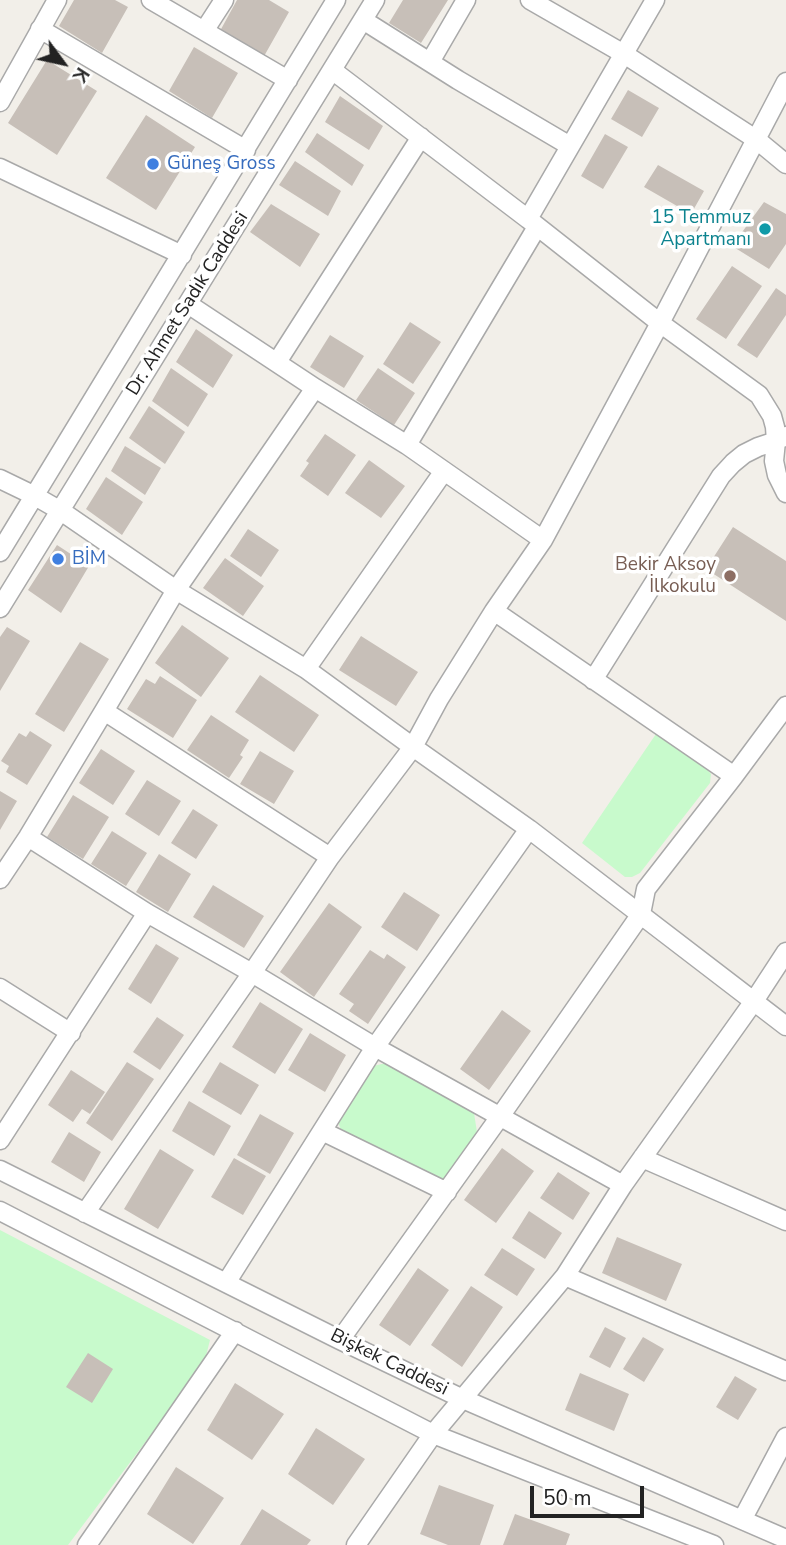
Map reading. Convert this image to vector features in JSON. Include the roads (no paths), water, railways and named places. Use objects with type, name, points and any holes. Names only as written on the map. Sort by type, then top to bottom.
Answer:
[{"type":"street","points":[[0,102],[57,0]]},
{"type":"street","points":[[151,0],[288,80]]},
{"type":"street","points":[[204,31],[224,0]]},
{"type":"street","name":"Dr. Ahmet Sadık Caddesi","points":[[0,552],[336,0]]},
{"type":"street","name":"Dr. Ahmet Sadık Caddesi","points":[[0,608],[375,0]]},
{"type":"street","points":[[430,62],[466,0]]},
{"type":"street","points":[[530,0],[624,54],[757,140],[786,164]]},
{"type":"street","points":[[407,445],[532,223],[570,146],[655,0]]},
{"type":"street","points":[[363,20],[570,146]]},
{"type":"street","points":[[40,29],[246,150]]},
{"type":"street","points":[[332,70],[660,323],[759,395],[781,438],[774,461],[777,475],[786,493]]},
{"type":"street","points":[[85,1213],[253,973],[330,857],[413,747],[439,699],[543,540],[786,82]]},
{"type":"street","points":[[277,362],[421,137]]},
{"type":"street","points":[[0,169],[182,255]]},
{"type":"street","points":[[188,304],[407,445],[543,540]]},
{"type":"street","points":[[0,879],[176,590],[315,388]]},
{"type":"street","points":[[593,680],[721,476],[744,454],[781,438]]},
{"type":"street","points":[[306,669],[444,471]]},
{"type":"street","points":[[0,479],[61,511],[176,590],[306,669],[529,829],[786,1026]]},
{"type":"street","points":[[495,611],[734,776]]},
{"type":"street","points":[[340,1340],[641,914],[646,889],[786,706]]},
{"type":"street","points":[[104,711],[330,857]]},
{"type":"street","points":[[226,1283],[375,1047],[529,829]]},
{"type":"street","points":[[27,837],[147,914],[253,973],[499,1118],[623,1185]]},
{"type":"street","points":[[0,1140],[147,914]]},
{"type":"street","points":[[356,1545],[433,1434],[565,1276],[623,1185],[786,952]]},
{"type":"street","points":[[0,988],[71,1032]]},
{"type":"street","points":[[322,1131],[447,1192]]},
{"type":"street","points":[[642,1158],[786,1221]]},
{"type":"street","name":"Bişkek Caddesi","points":[[0,1170],[463,1399],[786,1539]]},
{"type":"street","points":[[0,1211],[433,1434],[693,1541],[714,1545]]},
{"type":"street","points":[[565,1276],[786,1371]]},
{"type":"street","points":[[87,1545],[235,1331]]},
{"type":"street","points":[[742,1520],[786,1437]]},
{"type":"place","name":"Güneş Gross","points":[[153,164]]},
{"type":"place","name":"15 Temmuz Apartmanı","points":[[765,229]]},
{"type":"place","name":"BİM","points":[[58,559]]},
{"type":"place","name":"Bekir Aksoy İlkokulu","points":[[730,576]]}]
